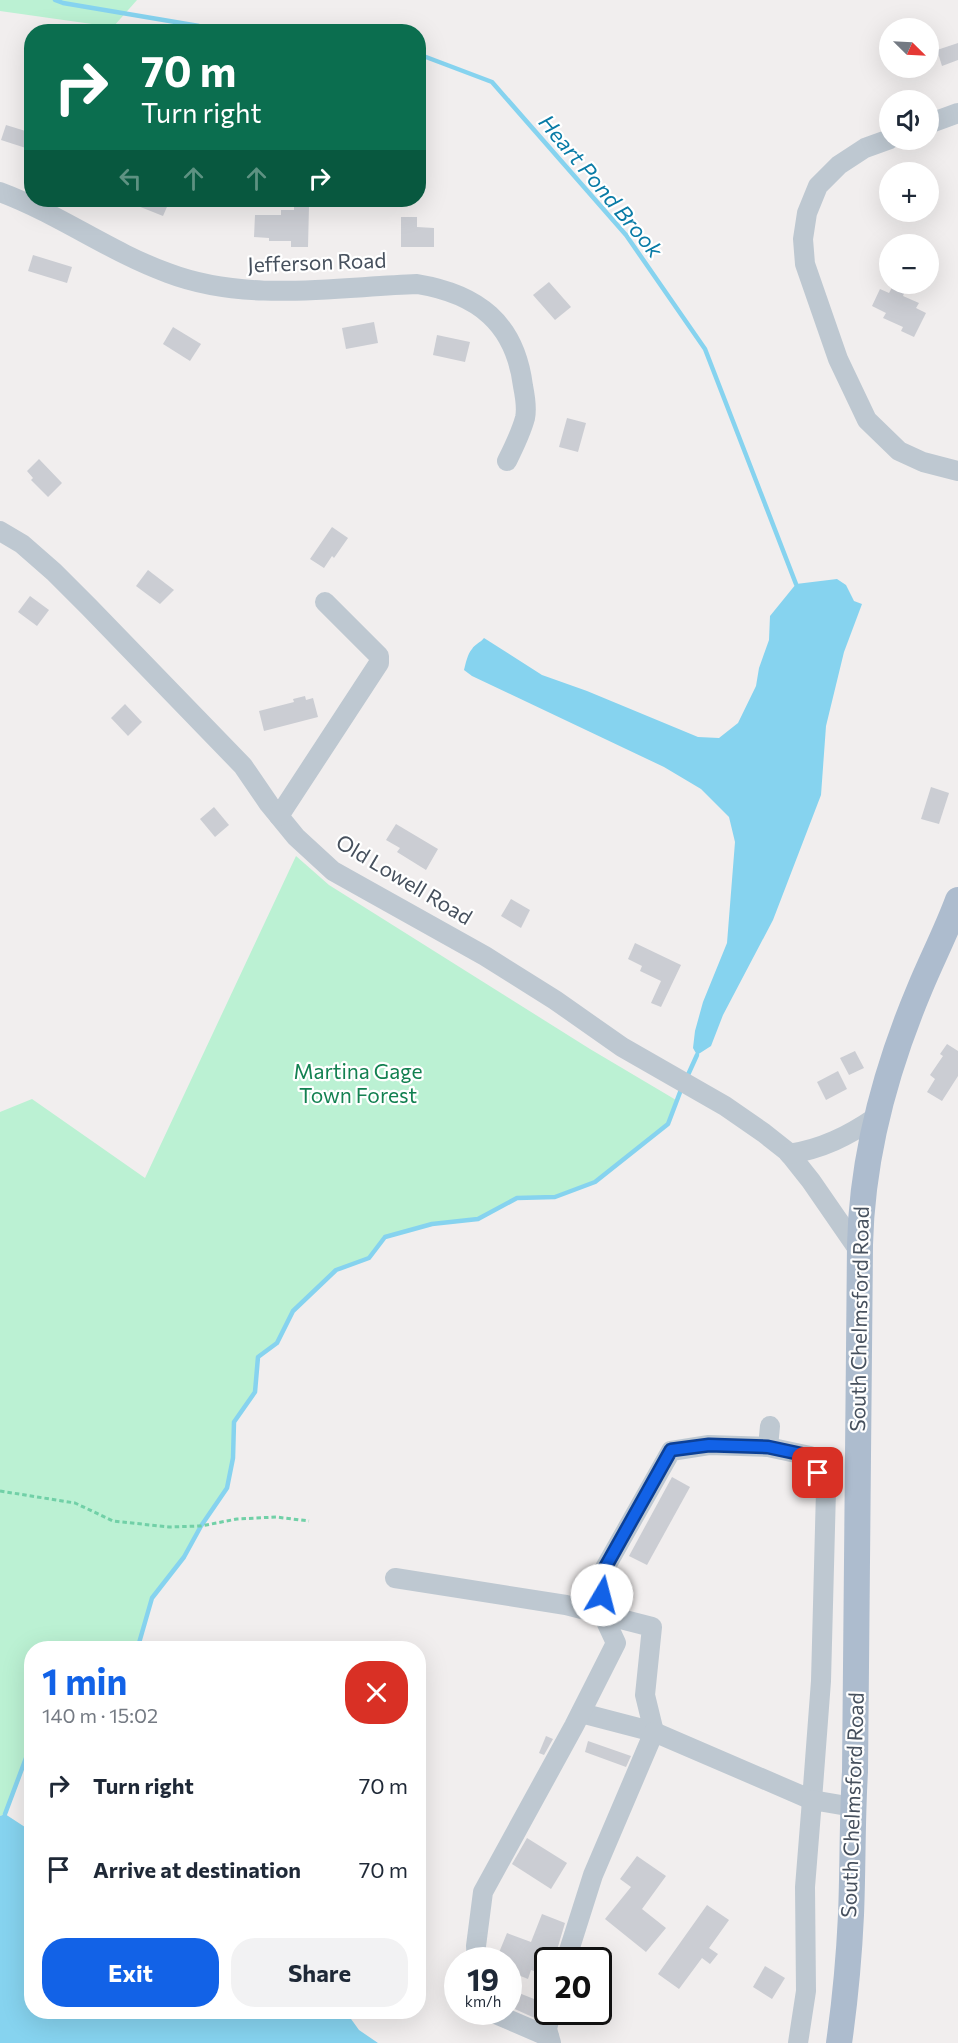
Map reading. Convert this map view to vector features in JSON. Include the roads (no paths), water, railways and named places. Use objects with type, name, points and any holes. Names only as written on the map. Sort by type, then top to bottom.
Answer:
[{"type":"main road","name":"South Chelmsford Road","points":[[839,2043],[851,1915],[856,1727],[860,1214],[864,1178],[876,1117],[898,1046],[958,900]]},
{"type":"street","points":[[939,120],[958,113]]},
{"type":"street","points":[[879,143],[865,148],[839,165],[818,186],[807,213],[803,239],[805,264],[838,359],[867,420],[899,451],[924,462],[958,471]]},
{"type":"street","name":"Jefferson Road","points":[[0,192],[24,203]]},
{"type":"street","name":"Jefferson Road","points":[[34,207],[130,256],[168,273],[200,283],[253,290],[417,284],[437,287],[463,296],[483,308],[500,326],[514,349],[521,369],[526,416],[507,461]]},
{"type":"street","name":"Old Lowell Road","points":[[0,531],[22,544],[89,607],[243,766],[296,837],[333,871],[485,956],[555,1000],[622,1047],[725,1106],[789,1154],[811,1181],[860,1251]]},
{"type":"street","points":[[279,816],[379,663],[379,656],[326,602]]},
{"type":"street","points":[[789,1154],[831,1143],[853,1133],[876,1117]]},
{"type":"street","points":[[768,1447],[770,1426]]},
{"type":"street","points":[[476,1947],[483,1892],[581,1713],[616,1643],[603,1615],[601,1575],[671,1450],[709,1445],[768,1447],[810,1456],[826,1490],[821,1681],[805,1887],[806,1991],[798,2043]]},
{"type":"street","points":[[394,1578],[566,1605],[652,1628],[645,1695],[654,1732],[593,1875],[570,1947]]},
{"type":"street","points":[[581,1713],[654,1732],[812,1800],[853,1807]]},
{"type":"street","points":[[518,2025],[550,2040]]},
{"type":"street","points":[[548,2025],[550,2040]]},
{"type":"water","points":[[837,579],[846,585],[854,601],[862,604],[844,652],[826,726],[821,795],[773,920],[723,1015],[711,1046],[697,1055],[693,1048],[695,1031],[703,1002],[727,943],[735,842],[729,817],[701,789],[664,767],[472,676],[464,670],[467,659],[473,647],[484,638],[542,675],[698,737],[719,738],[738,723],[756,686],[759,668],[769,640],[770,616],[796,584]]},
{"type":"water","points":[[5,1814],[24,1826],[24,2019],[351,2019],[359,2030],[378,2043],[0,2043],[0,1816]]},
{"type":"waterway","name":"Heart Pond Brook","points":[[55,0],[187,24]]},
{"type":"waterway","name":"Heart Pond Brook","points":[[426,57],[492,82],[626,235],[705,349],[796,584]]},
{"type":"waterway","name":"Heart Pond Brook","points":[[687,1077],[697,1055]]},
{"type":"waterway","name":"Heart Pond Brook","points":[[140,1641],[152,1598],[184,1557],[201,1526],[227,1488],[233,1458],[234,1422],[255,1392],[258,1357],[277,1343],[293,1311],[336,1270],[369,1258],[385,1237],[432,1224],[478,1219],[517,1198],[555,1197],[595,1182],[668,1124],[682,1087]]},
{"type":"waterway","name":"Heart Pond Brook","points":[[5,1814],[24,1763]]},
{"type":"park label","name":"Martina Gage Town Forest","points":[[358,1084]]}]
